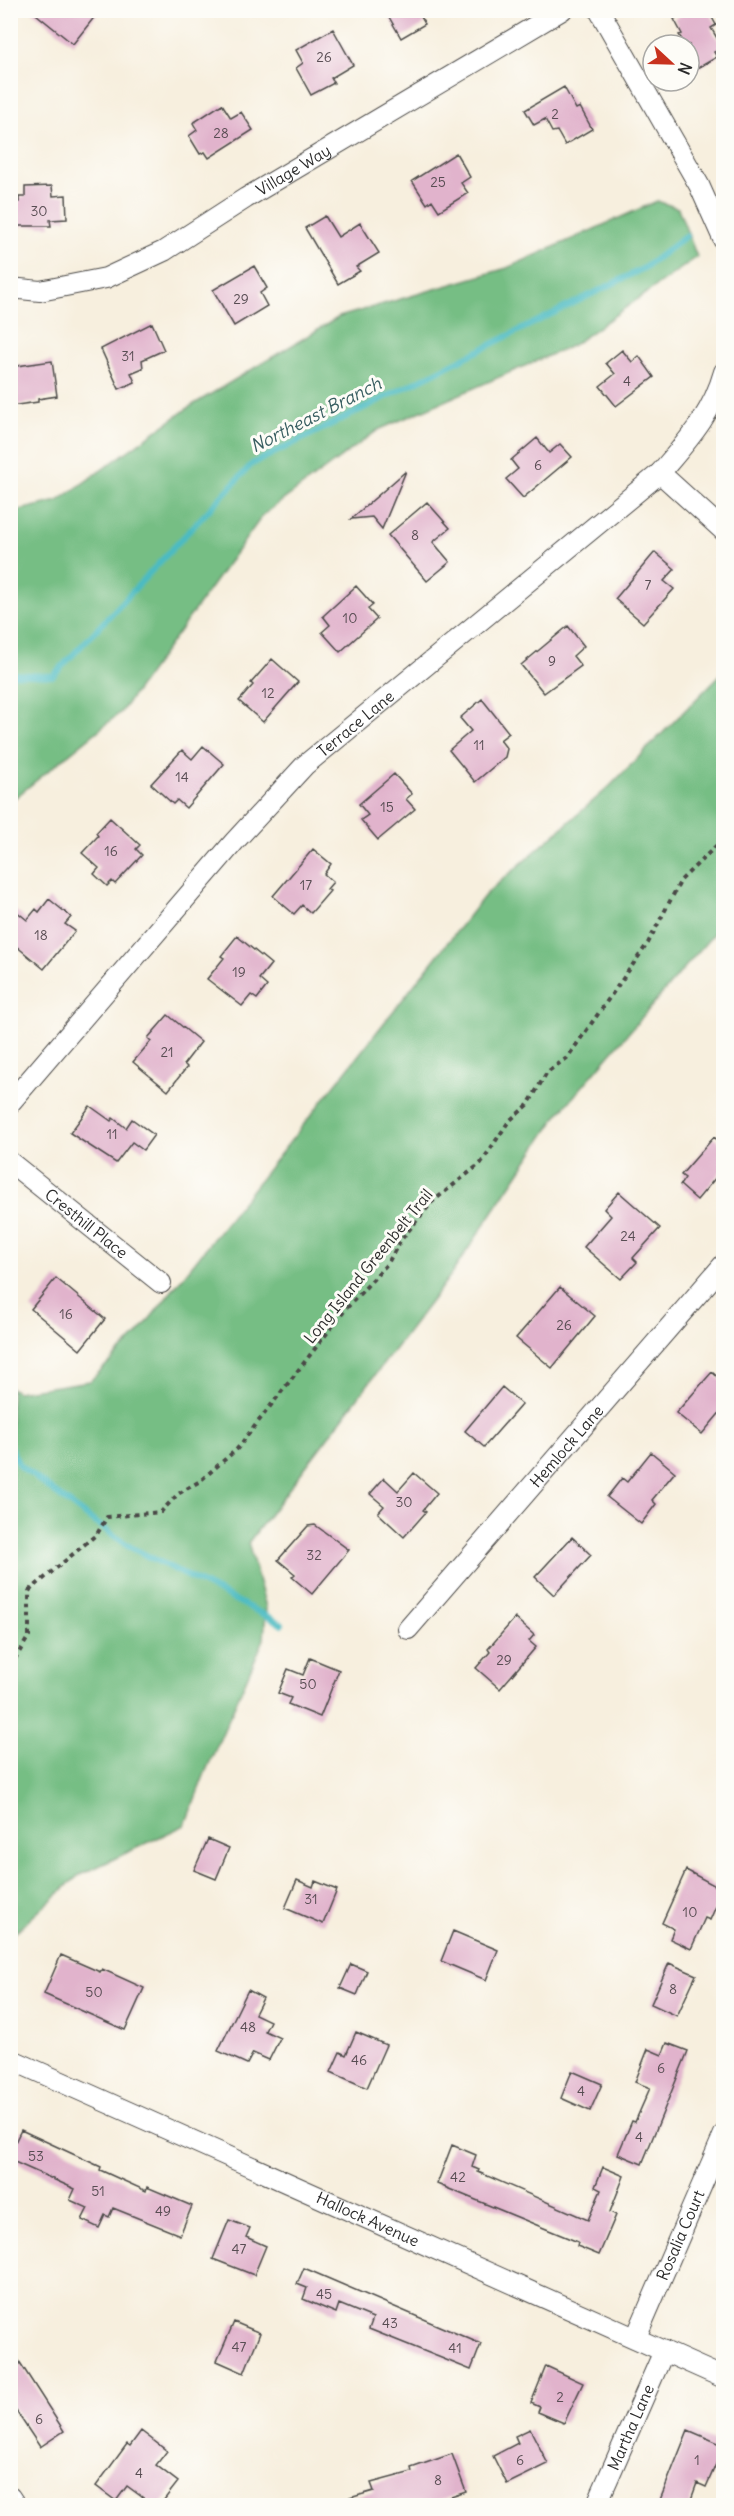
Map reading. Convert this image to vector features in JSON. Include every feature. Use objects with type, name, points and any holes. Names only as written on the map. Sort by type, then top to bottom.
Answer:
[{"type":"street","name":"Village Way","points":[[10,288],[40,291],[106,278],[165,251],[246,198],[562,10]]},
{"type":"street","points":[[599,10],[699,185],[723,241]]},
{"type":"street","name":"Terrace Lane","points":[[10,1103],[234,842],[305,765],[660,473],[695,433],[717,396],[723,372]]},
{"type":"street","points":[[660,473],[723,531]]},
{"type":"street","name":"Cresthill Place","points":[[10,1162],[161,1283]]},
{"type":"street","name":"Hemlock Lane","points":[[408,1629],[723,1264]]},
{"type":"street","name":"Hallock Avenue","points":[[10,2058],[723,2378]]},
{"type":"street","name":"Rosalia Court","points":[[636,2337],[723,2134]]},
{"type":"street","name":"Martha Lane","points":[[596,2505],[664,2351]]},
{"type":"street","points":[[10,2497],[16,2505]]},
{"type":"path","name":"Long Island Greenbelt Trail","points":[[10,1666],[29,1636],[29,1591],[97,1534],[107,1517],[161,1512],[178,1494],[200,1481],[237,1449],[345,1310],[388,1263],[400,1241],[432,1202],[481,1163],[509,1121],[528,1105],[547,1072],[567,1058],[648,943],[681,880],[717,844],[723,831]]},
{"type":"green space","points":[[657,201],[678,208],[697,257],[573,345],[378,430],[263,515],[121,712],[11,801],[11,512],[58,501],[191,406],[339,317],[507,268]]},
{"type":"green space","points":[[723,672],[723,923],[557,1116],[450,1276],[248,1543],[266,1607],[264,1639],[205,1773],[185,1825],[78,1876],[11,1936],[11,1388],[17,1392],[90,1381],[137,1335],[486,894],[608,788]]},
{"type":"building","points":[[31,10],[100,10],[73,44]]},
{"type":"building","points":[[385,10],[417,10],[425,24],[401,38]]},
{"type":"building","points":[[689,10],[708,10],[716,25],[711,28],[723,48],[714,52],[717,57],[701,66],[701,33],[681,33],[674,19]]},
{"type":"building","points":[[333,29],[353,65],[331,78],[334,83],[311,95],[296,68],[303,63],[296,50]]},
{"type":"building","points":[[564,87],[576,109],[580,107],[592,129],[565,145],[557,131],[552,132],[545,119],[534,125],[525,110]]},
{"type":"building","points":[[222,104],[231,118],[241,112],[253,130],[209,158],[205,152],[200,154],[189,136],[197,130],[193,123]]},
{"type":"building","points":[[456,153],[470,177],[461,183],[468,193],[439,211],[432,200],[427,204],[412,181]]},
{"type":"building","points":[[52,186],[53,196],[66,195],[67,219],[50,220],[51,226],[10,226],[10,202],[19,202],[19,197],[25,197],[25,187]]},
{"type":"building","points":[[325,216],[338,237],[360,223],[379,253],[356,267],[360,271],[338,284],[305,228]]},
{"type":"building","points":[[254,266],[267,288],[260,293],[267,306],[234,326],[213,290]]},
{"type":"building","points":[[152,323],[164,350],[142,360],[143,368],[131,373],[135,382],[119,389],[101,349]]},
{"type":"building","points":[[622,350],[632,362],[639,356],[654,377],[616,406],[600,386],[615,374],[606,363]]},
{"type":"building","points":[[52,361],[57,396],[38,399],[38,402],[10,406],[10,367]]},
{"type":"building","points":[[537,438],[549,453],[560,444],[572,457],[523,498],[506,479],[518,469],[511,460]]},
{"type":"building","points":[[406,471],[382,529],[372,517],[351,519]]},
{"type":"building","points":[[427,502],[450,528],[433,542],[450,562],[427,581],[388,535]]},
{"type":"building","points":[[655,552],[675,569],[664,581],[674,589],[643,623],[615,599]]},
{"type":"building","points":[[356,586],[373,605],[368,609],[377,619],[340,652],[322,632],[330,625],[323,616]]},
{"type":"building","points":[[568,626],[584,646],[573,656],[581,666],[544,693],[521,665]]},
{"type":"building","points":[[272,659],[298,682],[263,722],[239,701]]},
{"type":"building","points":[[482,699],[509,733],[500,740],[507,749],[505,757],[475,782],[449,750],[471,731],[460,718]]},
{"type":"building","points":[[203,746],[224,764],[186,808],[177,800],[173,804],[151,784],[182,750],[192,759]]},
{"type":"building","points":[[394,774],[412,794],[406,799],[415,809],[378,840],[361,820],[368,815],[359,804]]},
{"type":"building","points":[[110,818],[140,845],[136,849],[142,855],[115,884],[112,881],[107,886],[94,874],[99,868],[82,853],[98,836],[96,833]]},
{"type":"building","points":[[313,849],[331,864],[324,874],[333,882],[327,889],[330,891],[311,913],[302,905],[294,914],[273,896]]},
{"type":"building","points":[[49,899],[71,917],[65,924],[75,931],[44,969],[10,941],[10,906],[27,920],[36,909],[39,912]]},
{"type":"building","points":[[237,936],[271,964],[259,979],[267,986],[257,999],[251,995],[242,1006],[207,979],[224,958],[221,956]]},
{"type":"building","points":[[168,1015],[201,1042],[184,1064],[187,1067],[168,1091],[133,1062],[151,1041],[148,1038]]},
{"type":"building","points":[[90,1106],[111,1121],[113,1118],[126,1128],[132,1119],[154,1135],[143,1150],[132,1142],[116,1163],[70,1133]]},
{"type":"building","points":[[714,1137],[723,1145],[723,1169],[697,1200],[680,1185],[685,1178],[681,1175]]},
{"type":"building","points":[[619,1192],[660,1228],[633,1258],[637,1262],[621,1279],[584,1247],[611,1216],[604,1209]]},
{"type":"building","points":[[56,1278],[105,1319],[80,1350],[31,1309]]},
{"type":"building","points":[[560,1287],[595,1316],[552,1368],[516,1338]]},
{"type":"building","points":[[712,1372],[723,1382],[723,1409],[702,1434],[676,1413]]},
{"type":"building","points":[[502,1387],[522,1404],[484,1447],[465,1431]]},
{"type":"building","points":[[651,1452],[675,1472],[652,1500],[656,1504],[641,1524],[607,1497],[622,1478],[627,1482]]},
{"type":"building","points":[[414,1473],[437,1493],[423,1510],[426,1512],[404,1537],[378,1513],[384,1506],[370,1494],[384,1478],[398,1491]]},
{"type":"building","points":[[315,1525],[349,1550],[312,1594],[292,1577],[295,1574],[278,1560],[308,1526]]},
{"type":"building","points":[[572,1537],[591,1555],[554,1595],[535,1577]]},
{"type":"building","points":[[515,1618],[534,1635],[529,1641],[536,1647],[500,1689],[476,1668],[490,1652],[488,1649]]},
{"type":"building","points":[[310,1658],[339,1670],[320,1717],[288,1704],[291,1698],[278,1693],[288,1669],[303,1675]]},
{"type":"building","points":[[208,1839],[229,1848],[216,1879],[194,1870]]},
{"type":"building","points":[[686,1870],[723,1890],[710,1920],[705,1918],[691,1949],[670,1939],[674,1929],[662,1923]]},
{"type":"building","points":[[297,1880],[313,1887],[315,1881],[337,1890],[323,1924],[285,1908]]},
{"type":"building","points":[[453,1931],[498,1950],[486,1980],[441,1961]]},
{"type":"building","points":[[61,1955],[100,1972],[102,1969],[144,1988],[125,2030],[44,1994]]},
{"type":"building","points":[[669,1963],[696,1975],[677,2016],[651,2004]]},
{"type":"building","points":[[351,1964],[367,1971],[357,1995],[340,1988]]},
{"type":"building","points":[[248,1990],[263,1998],[255,2014],[270,2021],[265,2031],[280,2038],[269,2060],[253,2053],[247,2064],[218,2051]]},
{"type":"building","points":[[356,2032],[386,2045],[367,2088],[331,2072],[340,2052],[346,2055]]},
{"type":"building","points":[[667,2043],[688,2051],[642,2164],[618,2154],[650,2088],[635,2082],[648,2049],[662,2055]]},
{"type":"building","points":[[572,2071],[602,2084],[590,2111],[561,2098]]},
{"type":"building","points":[[21,2130],[101,2167],[100,2170],[146,2191],[147,2187],[192,2206],[180,2235],[113,2208],[109,2217],[105,2215],[99,2228],[82,2220],[88,2208],[70,2200],[75,2189],[10,2160],[10,2153]]},
{"type":"building","points":[[452,2145],[476,2155],[472,2167],[479,2170],[478,2172],[588,2220],[601,2190],[595,2187],[603,2167],[624,2176],[610,2212],[616,2215],[599,2255],[577,2246],[578,2242],[437,2184]]},
{"type":"building","points":[[229,2220],[250,2228],[246,2237],[266,2246],[254,2275],[213,2259]]},
{"type":"building","points":[[304,2268],[481,2344],[471,2370],[369,2329],[373,2318],[339,2304],[336,2313],[303,2299],[307,2288],[297,2284]]},
{"type":"building","points":[[234,2322],[260,2333],[244,2373],[217,2361]]},
{"type":"building","points":[[10,2347],[64,2431],[40,2447],[10,2402]]},
{"type":"building","points":[[546,2366],[583,2383],[564,2423],[538,2412],[540,2407],[531,2403]]},
{"type":"building","points":[[530,2429],[548,2464],[507,2484],[493,2456],[518,2443],[515,2436]]},
{"type":"building","points":[[688,2430],[723,2445],[723,2448],[706,2487],[697,2483],[689,2505],[658,2505]]},
{"type":"building","points":[[141,2431],[167,2451],[156,2465],[178,2482],[160,2505],[153,2505],[127,2486],[116,2501],[96,2486],[127,2444],[130,2446]]},
{"type":"building","points":[[452,2454],[466,2492],[427,2505],[340,2505],[339,2501],[374,2491],[371,2483],[412,2472],[411,2468]]},
{"type":"waterway","name":"Northeast Branch","points":[[10,674],[53,676],[252,464],[644,268],[686,236]]},
{"type":"waterway","points":[[10,1446],[19,1465],[132,1548],[282,1624]]}]
